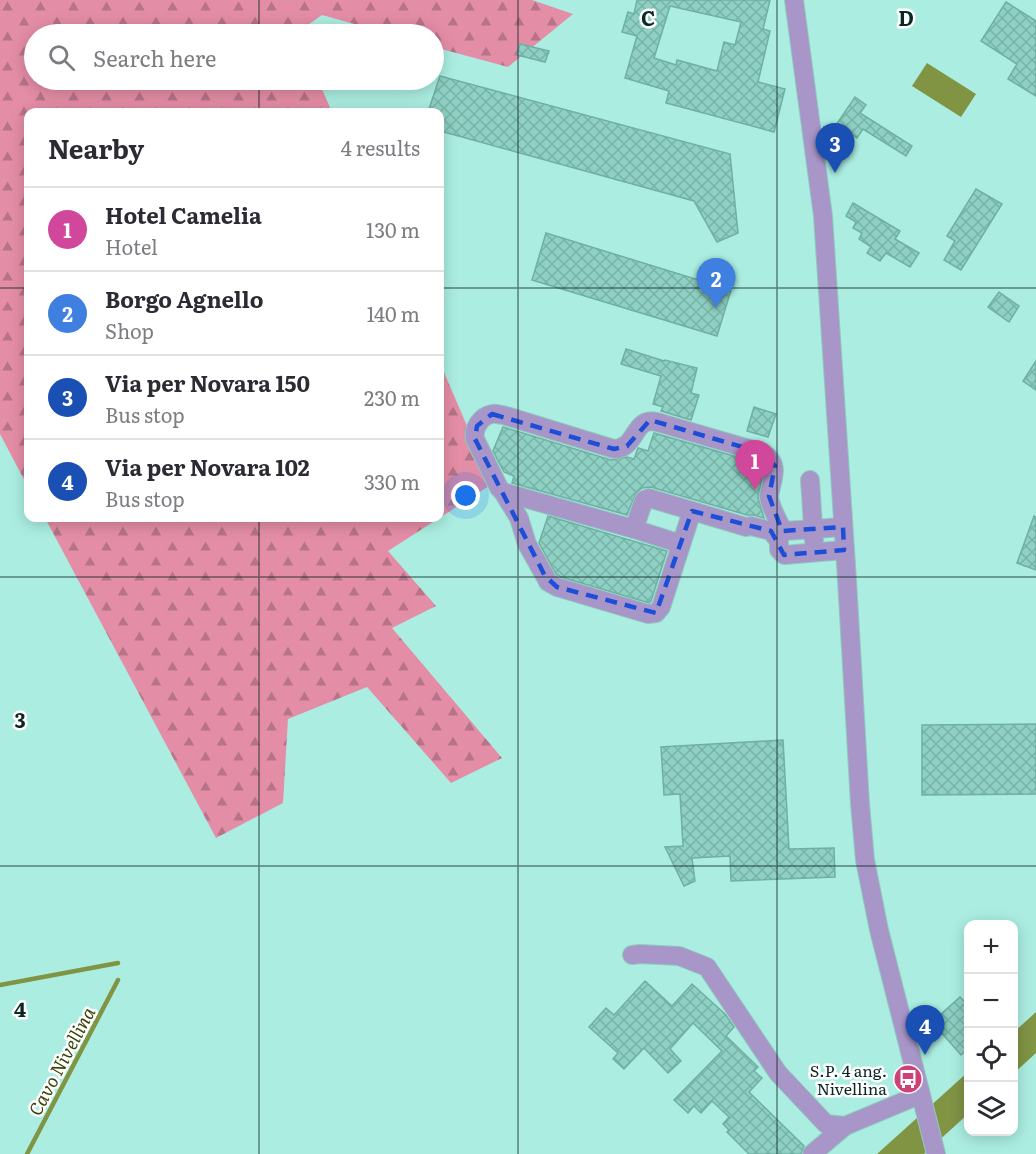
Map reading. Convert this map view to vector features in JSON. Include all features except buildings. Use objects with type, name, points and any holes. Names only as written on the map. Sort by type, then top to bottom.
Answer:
[{"type":"street","points":[[794,0],[823,216],[865,860],[879,930],[936,1152]]},
{"type":"street","points":[[692,511],[660,608],[656,613],[648,614],[557,587],[548,582],[527,544],[519,518],[499,488],[474,434],[484,418],[492,414],[503,415],[620,449],[627,446],[640,426],[650,420],[763,453],[769,457],[775,466],[769,496],[781,527],[785,531],[843,527]]},
{"type":"street","points":[[810,480],[814,552]]},
{"type":"street","points":[[503,492],[681,544]]},
{"type":"street","points":[[634,529],[644,500],[649,498],[746,527],[771,531],[779,541],[779,550],[784,555],[844,550]]},
{"type":"street","points":[[632,955],[679,956],[707,967],[778,1072],[826,1124],[845,1126]]},
{"type":"street","points":[[812,1154],[845,1126],[912,1098],[921,1097]]},
{"type":"highlighted area","points":[[492,414],[614,449],[627,446],[650,420],[763,453],[775,466],[769,496],[782,531],[843,527],[844,550],[784,555],[771,531],[692,511],[656,613],[557,587],[545,576],[475,439],[477,426]]},
{"type":"green space","points":[[0,0],[532,0],[573,14],[508,67],[444,50],[444,24],[354,24],[322,15],[309,24],[24,24],[24,90],[322,90],[330,108],[24,108],[24,479],[0,434]]},
{"type":"green space","points":[[444,372],[492,484],[444,515]]},
{"type":"green space","points":[[47,522],[433,522],[388,551],[436,606],[392,628],[502,758],[451,783],[367,687],[288,719],[283,803],[216,838]]},
{"type":"shaded area","points":[[927,63],[976,94],[961,117],[912,86]]},
{"type":"shaded area","points":[[1036,1012],[1036,1053],[1018,1069],[1018,1028]]},
{"type":"shaded area","points":[[964,1076],[964,1118],[924,1154],[877,1154]]},
{"type":"waterway","name":"Cavo Nivellina","points":[[0,985],[118,963]]},
{"type":"waterway","name":"Cavo Nivellina","points":[[27,1154],[118,980]]},
{"type":"place","name":"Via per Novara 150","points":[[835,173]]},
{"type":"place","name":"Borgo Agnello","points":[[716,308]]},
{"type":"place","name":"Hotel Camelia","points":[[755,490]]},
{"type":"place","name":"Via per Novara 102","points":[[925,1055]]},
{"type":"place","name":"S.P. 4 ang. Nivellina","points":[[908,1079]]}]
